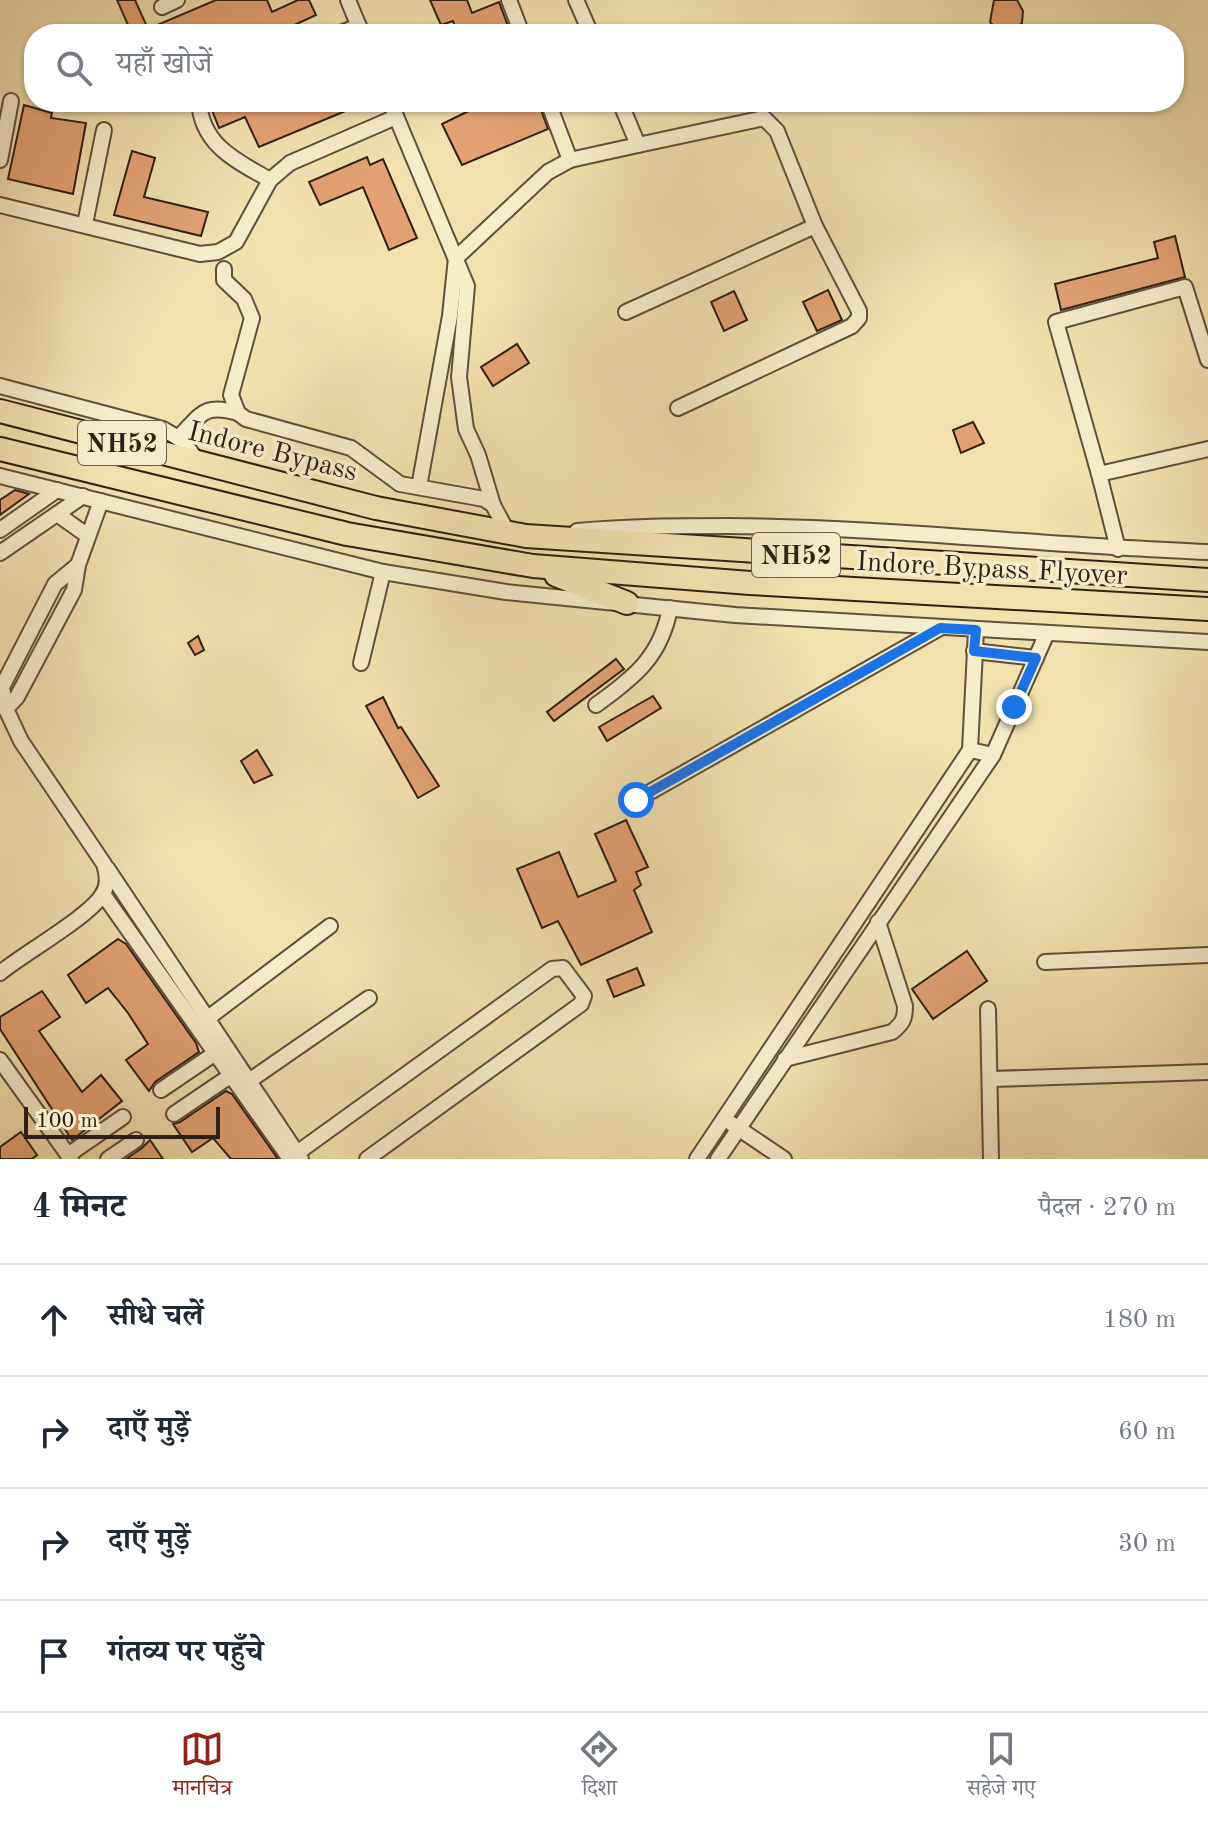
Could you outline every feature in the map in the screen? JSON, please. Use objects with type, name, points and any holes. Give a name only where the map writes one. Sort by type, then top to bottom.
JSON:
[{"type":"highway","name":"Indore Bypass","points":[[0,411],[376,508],[534,537]]},
{"type":"highway","name":"NH52","points":[[0,449],[410,547],[533,566]]},
{"type":"highway","name":"Indore Bypass Flyover","points":[[534,537],[1208,580]]},
{"type":"highway","name":"Indore Bypass Flyover","points":[[533,566],[680,579],[1208,609]]},
{"type":"highway","points":[[533,566],[627,603]]},
{"type":"street","points":[[162,7],[177,0]]},
{"type":"street","points":[[348,0],[358,24]]},
{"type":"street","points":[[509,0],[518,24]]},
{"type":"street","points":[[576,0],[587,24]]},
{"type":"street","points":[[0,160],[11,101]]},
{"type":"street","points":[[202,112],[210,134],[224,153],[270,180]]},
{"type":"street","points":[[394,112],[467,286],[459,377],[466,429],[478,455],[493,505],[508,533]]},
{"type":"street","points":[[552,112],[570,160]]},
{"type":"street","points":[[624,112],[638,145]]},
{"type":"street","points":[[0,205],[200,254],[218,252],[236,242],[270,180],[290,163],[396,117]]},
{"type":"street","points":[[419,487],[450,316],[456,258],[548,172],[570,160],[764,118],[777,131],[815,226],[859,311],[856,322],[678,408]]},
{"type":"street","points":[[85,224],[104,130]]},
{"type":"street","points":[[626,312],[815,226]]},
{"type":"street","points":[[224,269],[224,280],[244,299],[252,318],[231,395],[242,416]]},
{"type":"street","points":[[1118,549],[1056,322],[1185,287],[1208,360]]},
{"type":"street","points":[[0,386],[163,429],[178,438],[198,462]]},
{"type":"street","points":[[178,438],[209,408],[218,408],[351,448],[400,484],[470,495],[493,505]]},
{"type":"street","points":[[1099,474],[1208,449]]},
{"type":"street","points":[[0,476],[383,572],[506,592],[735,615],[1208,642]]},
{"type":"street","points":[[0,530],[57,490]]},
{"type":"street","points":[[0,553],[83,496]]},
{"type":"street","points":[[101,501],[78,565],[55,584],[2,687],[6,709],[21,741],[208,1018],[296,1157]]},
{"type":"street","points":[[57,514],[88,536]]},
{"type":"street","points":[[534,537],[612,527],[780,527],[1208,552]]},
{"type":"street","points":[[361,663],[383,572]]},
{"type":"street","points":[[596,705],[622,686],[659,646],[670,608]]},
{"type":"street","points":[[636,800],[940,628]]},
{"type":"street","points":[[686,1159],[701,1153],[725,1120],[970,750],[976,630]]},
{"type":"street","points":[[718,1159],[993,755],[1047,633]]},
{"type":"street","points":[[974,651],[1036,658]]},
{"type":"street","points":[[970,750],[993,755]]},
{"type":"street","points":[[0,973],[96,904],[103,894],[107,876],[104,864]]},
{"type":"street","points":[[103,894],[230,1076],[296,1157]]},
{"type":"street","points":[[785,1059],[892,1032],[902,1024],[905,1006],[878,922]]},
{"type":"street","points":[[208,1018],[330,926]]},
{"type":"street","points":[[1045,962],[1208,955]]},
{"type":"street","points":[[296,1157],[552,969],[563,968],[582,991],[584,999],[581,1004],[367,1159]]},
{"type":"street","points":[[249,1081],[369,998]]},
{"type":"street","points":[[988,1009],[991,1159]]},
{"type":"street","points":[[161,1090],[214,1054]]},
{"type":"street","points":[[0,1060],[70,1157],[123,1117]]},
{"type":"street","points":[[991,1079],[1208,1072]]},
{"type":"street","points":[[174,1114],[230,1076]]},
{"type":"street","points":[[725,1120],[784,1159]]},
{"type":"street","points":[[108,1159],[136,1140]]},
{"type":"building","points":[[117,0],[135,0],[146,24],[128,24]]},
{"type":"building","points":[[216,0],[267,0],[272,12],[298,0],[309,0],[316,15],[297,24],[160,24]]},
{"type":"building","points":[[430,0],[467,0],[472,13],[499,2],[507,24],[454,24],[453,21],[441,24]]},
{"type":"building","points":[[994,0],[1017,0],[1023,11],[1021,24],[990,22]]},
{"type":"building","points":[[24,105],[24,112],[48,112],[52,113],[51,118],[86,123],[73,194],[8,179]]},
{"type":"building","points":[[213,112],[343,112],[259,147],[245,117],[219,128]]},
{"type":"building","points":[[467,112],[542,112],[548,129],[462,165],[442,124]]},
{"type":"building","points":[[132,151],[155,158],[144,197],[208,212],[201,236],[114,215]]},
{"type":"building","points":[[367,157],[370,165],[383,159],[417,238],[389,250],[363,187],[320,205],[309,182]]},
{"type":"building","points":[[1175,236],[1185,277],[1061,310],[1055,284],[1158,258],[1154,242]]},
{"type":"building","points":[[828,290],[842,320],[817,331],[803,302]]},
{"type":"building","points":[[734,291],[747,320],[724,331],[711,302]]},
{"type":"building","points":[[517,344],[529,363],[493,386],[481,367]]},
{"type":"building","points":[[973,422],[984,443],[961,453],[953,430]]},
{"type":"building","points":[[15,490],[29,494],[0,515],[0,500]]},
{"type":"building","points":[[198,636],[204,650],[195,655],[188,643]]},
{"type":"building","points":[[616,659],[624,669],[554,721],[547,712]]},
{"type":"building","points":[[653,696],[661,708],[607,741],[599,727]]},
{"type":"building","points":[[383,697],[398,728],[401,727],[439,786],[418,798],[366,706]]},
{"type":"building","points":[[257,750],[272,775],[254,783],[241,761]]},
{"type":"building","points":[[626,820],[648,867],[636,872],[641,885],[634,890],[652,932],[581,965],[558,921],[542,928],[517,869],[559,852],[578,897],[616,881],[595,834]]},
{"type":"building","points":[[118,939],[126,944],[196,1043],[199,1052],[155,1082],[149,1091],[126,1060],[148,1044],[128,1013],[108,988],[86,1003],[68,975]]},
{"type":"building","points":[[967,951],[987,981],[933,1019],[912,989]]},
{"type":"building","points":[[637,968],[644,985],[614,997],[607,980]]},
{"type":"building","points":[[42,991],[60,1017],[39,1031],[82,1092],[101,1075],[122,1101],[72,1140],[0,1029],[0,1017]]},
{"type":"building","points":[[226,1091],[232,1094],[278,1159],[231,1159],[213,1138],[192,1152],[173,1124]]},
{"type":"building","points":[[21,1132],[37,1155],[32,1159],[0,1159],[0,1147]]},
{"type":"building","points":[[150,1140],[163,1159],[126,1159],[142,1148]]},
{"type":"route","points":[[636,800],[940,628],[976,630],[974,651],[1036,658],[1014,707]]}]
